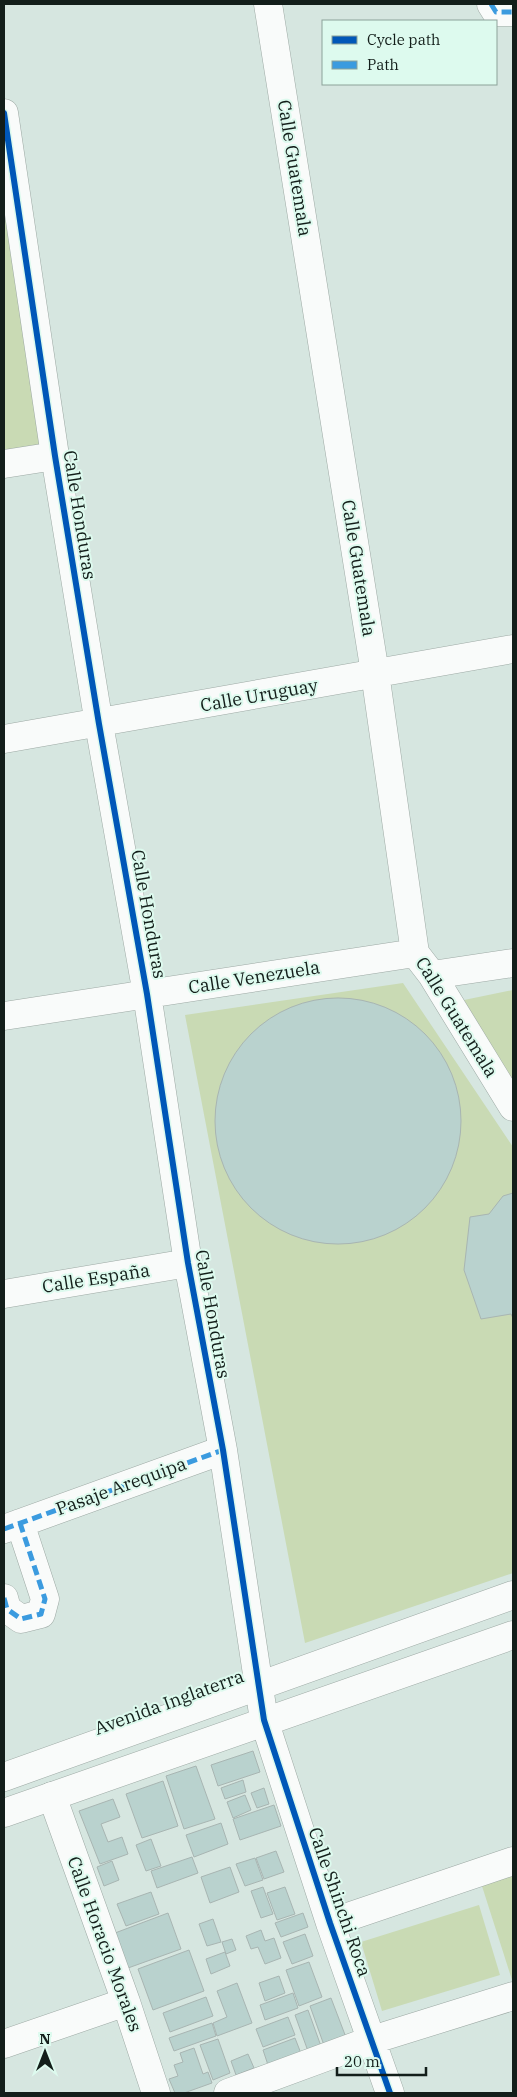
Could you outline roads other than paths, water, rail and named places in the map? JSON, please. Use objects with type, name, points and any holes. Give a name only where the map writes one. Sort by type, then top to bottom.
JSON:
[{"type":"street","name":"Calle Guatemala","points":[[268,4],[375,674],[415,953],[432,975],[513,1107]]},
{"type":"street","points":[[491,4],[496,12],[513,12]]},
{"type":"street","name":"Calle Honduras","points":[[4,113],[10,192],[99,724],[147,994],[188,1263],[223,1450],[264,1720]]},
{"type":"street","points":[[4,464],[55,456]]},
{"type":"street","name":"Calle Uruguay","points":[[4,739],[99,724],[513,649]]},
{"type":"street","name":"Calle Venezuela","points":[[4,1016],[415,953]]},
{"type":"street","points":[[432,975],[513,963]]},
{"type":"street","name":"Calle España","points":[[4,1294],[188,1263]]},
{"type":"street","name":"Pasaje Arequipa","points":[[4,1598],[7,1609],[21,1620],[41,1614],[45,1599],[12,1526],[223,1450]]},
{"type":"street","name":"Avenida Inglaterra","points":[[4,1777],[513,1595]]},
{"type":"street","points":[[4,1813],[264,1720],[513,1635]]},
{"type":"street","name":"Calle Shinchi Roca","points":[[264,1720],[330,1923],[390,2093]]},
{"type":"street","name":"Calle Horacio Morales","points":[[52,1796],[126,2002],[156,2093]]},
{"type":"street","points":[[330,1923],[513,1861]]},
{"type":"street","points":[[228,2093],[372,2040],[513,1996]]},
{"type":"street","points":[[4,2044],[126,2002]]}]
